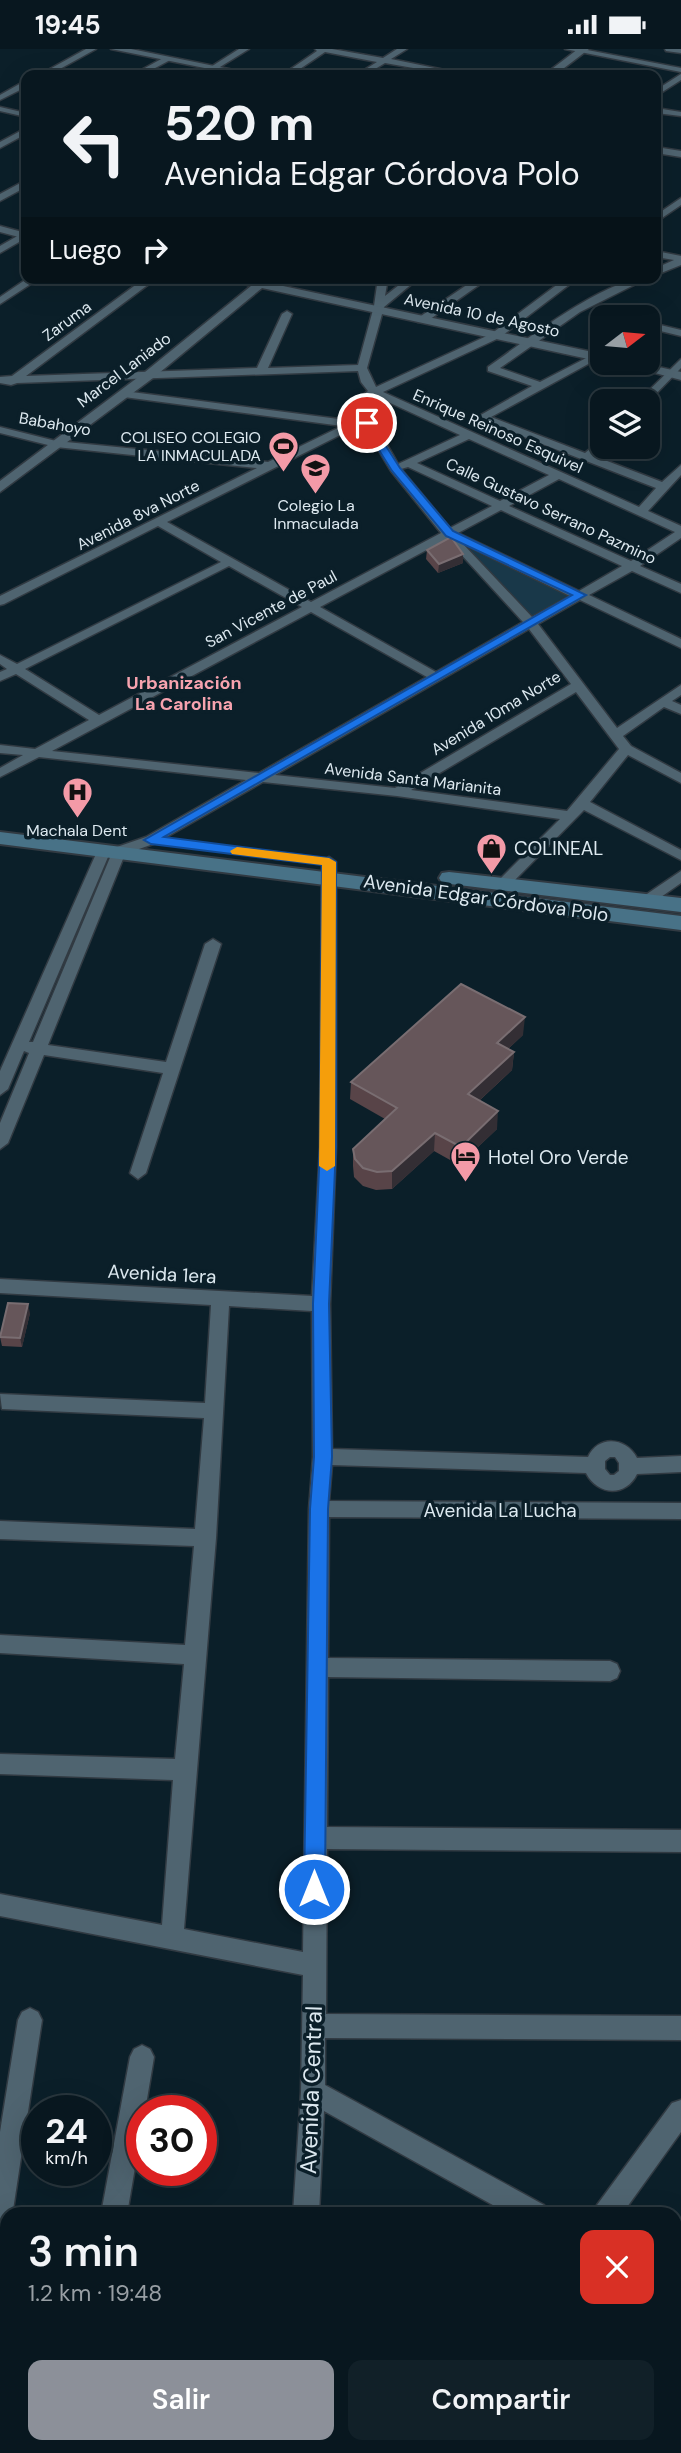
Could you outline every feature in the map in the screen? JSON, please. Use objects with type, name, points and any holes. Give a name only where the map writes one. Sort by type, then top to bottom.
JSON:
[{"type":"main road","name":"Avenida Edgar Córdova Polo","points":[[0,822],[151,840],[681,923]]},
{"type":"main road","name":"Avenida Edgar Córdova Polo","points":[[0,838],[111,851],[505,882],[681,905]]},
{"type":"street","points":[[52,70],[92,49]]},
{"type":"street","points":[[116,49],[226,70]]},
{"type":"street","points":[[211,70],[246,49]]},
{"type":"street","points":[[293,70],[321,49],[438,70]]},
{"type":"street","points":[[369,70],[403,49]]},
{"type":"street","points":[[569,49],[681,70]]},
{"type":"street","points":[[669,49],[681,51]]},
{"type":"street","points":[[556,70],[583,50]]},
{"type":"street","points":[[146,70],[168,59]]},
{"type":"street","points":[[661,90],[681,76]]},
{"type":"street","points":[[0,98],[21,87]]},
{"type":"street","points":[[0,109],[21,114]]},
{"type":"street","points":[[661,111],[681,114]]},
{"type":"street","points":[[0,145],[21,134]]},
{"type":"street","points":[[661,151],[681,154]]},
{"type":"street","points":[[0,185],[21,190]]},
{"type":"street","points":[[0,198],[21,190]]},
{"type":"street","points":[[661,215],[681,201]]},
{"type":"street","points":[[0,229],[21,234]]},
{"type":"street","points":[[0,250],[21,238]]},
{"type":"street","points":[[661,255],[681,260]]},
{"type":"street","points":[[661,270],[681,260]]},
{"type":"street","points":[[0,301],[26,284]]},
{"type":"street","name":"Zaruma","points":[[0,390],[144,284]]},
{"type":"street","name":"Marcel Laniado","points":[[0,488],[56,443],[149,376],[259,284]]},
{"type":"street","name":"Avenida 10 de Agosto","points":[[276,284],[422,320],[590,356]]},
{"type":"street","points":[[374,392],[366,382],[362,368],[382,284]]},
{"type":"street","points":[[378,308],[407,284]]},
{"type":"street","points":[[422,320],[475,284]]},
{"type":"street","points":[[565,284],[495,335],[374,392],[358,403],[361,423],[395,469],[449,533],[531,623],[626,749],[681,779]]},
{"type":"street","points":[[541,386],[492,369],[576,310],[630,284]]},
{"type":"street","points":[[261,372],[287,314]]},
{"type":"street","points":[[660,328],[681,333]]},
{"type":"street","points":[[395,469],[463,432],[481,417],[590,362]]},
{"type":"street","points":[[657,389],[675,375],[681,362]]},
{"type":"street","points":[[0,380],[362,368]]},
{"type":"street","name":"Enrique Reinoso Esquivel","points":[[374,392],[681,532]]},
{"type":"street","points":[[124,394],[361,423]]},
{"type":"street","points":[[481,417],[664,487]]},
{"type":"street","name":"Avenida 8va Norte","points":[[0,601],[361,423]]},
{"type":"street","name":"Babahoyo","points":[[0,430],[56,443],[271,466]]},
{"type":"street","points":[[586,458],[590,454]]},
{"type":"street","name":"Calle Gustavo Serrano Pazmino","points":[[408,463],[681,589]]},
{"type":"street","points":[[640,512],[681,468]]},
{"type":"street","name":"San Vicente de Paul","points":[[0,773],[558,475]]},
{"type":"street","points":[[159,522],[437,678]]},
{"type":"street","points":[[0,1089],[111,851],[151,840],[632,565],[681,532]]},
{"type":"street","points":[[449,533],[681,644]]},
{"type":"street","points":[[0,677],[229,562]]},
{"type":"street","points":[[0,659],[100,721]]},
{"type":"street","name":"Avenida 10ma Norte","points":[[397,792],[578,686]]},
{"type":"street","points":[[616,735],[681,689]]},
{"type":"street","points":[[664,702],[681,710]]},
{"type":"street","name":"Avenida Santa Marianita","points":[[0,749],[397,792],[571,816]]},
{"type":"street","points":[[505,882],[571,816],[626,749]]},
{"type":"street","points":[[582,803],[681,856]]},
{"type":"street","points":[[0,1143],[111,851]]},
{"type":"street","name":"Avenida Central","points":[[306,2207],[313,2092],[319,1509],[323,1457],[321,1304],[328,1147],[330,870]]},
{"type":"street","points":[[646,901],[681,876]]},
{"type":"street","points":[[138,1173],[213,944]]},
{"type":"street","points":[[18,1046],[173,1069]]},
{"type":"street","name":"Avenida 1era","points":[[0,1286],[321,1304]]},
{"type":"street","points":[[172,1938],[184,1770],[206,1538],[220,1298]]},
{"type":"street","points":[[2,1401],[215,1411]]},
{"type":"street","points":[[323,1457],[593,1465],[600,1477],[614,1482],[626,1477],[631,1466],[681,1464]]},
{"type":"street","name":"Avenida La Lucha","points":[[319,1509],[681,1511]]},
{"type":"street","points":[[0,1530],[206,1538]]},
{"type":"street","points":[[0,1644],[196,1655]]},
{"type":"street","points":[[317,1667],[610,1671]]},
{"type":"street","points":[[0,1764],[184,1770]]},
{"type":"street","points":[[315,1838],[681,1841]]},
{"type":"street","points":[[0,1905],[314,1966]]},
{"type":"street","points":[[0,2207],[30,2020]]},
{"type":"street","points":[[313,2026],[681,2028]]},
{"type":"street","points":[[115,2207],[142,2057]]},
{"type":"street","points":[[313,2092],[522,2207]]},
{"type":"street","points":[[611,2207],[681,2112]]},
{"type":"shaded area","points":[[450,536],[578,598],[528,627]]},
{"type":"building","points":[[451,537],[463,554],[439,564],[427,550]]},
{"type":"building","name":"Hotel Oro Verde","points":[[461,984],[525,1017],[497,1043],[514,1052],[468,1094],[498,1111],[461,1147],[435,1133],[392,1171],[377,1172],[363,1168],[355,1159],[353,1149],[397,1108],[351,1082]]},
{"type":"building","points":[[8,1303],[28,1304],[20,1338],[0,1337]]},
{"type":"slow traffic","points":[[237,851],[329,862],[331,878],[327,1166]]},
{"type":"place","name":"COLISEO COLEGIO LA INMACULADA","points":[[284,473]]},
{"type":"place","name":"Colegio La Inmaculada","points":[[316,495]]},
{"type":"place","name":"Machala Dent","points":[[77,820]]},
{"type":"place","name":"COLINEAL","points":[[491,875]]},
{"type":"place","name":"Hotel Oro Verde","points":[[465,1184]]},
{"type":"district","name":"Urbanización La Carolina","points":[[184,694]]},
{"type":"route","points":[[314,1889],[319,1509],[323,1457],[321,1304],[328,1147],[329,862],[151,840],[580,595],[449,533],[395,469],[367,423]]}]
